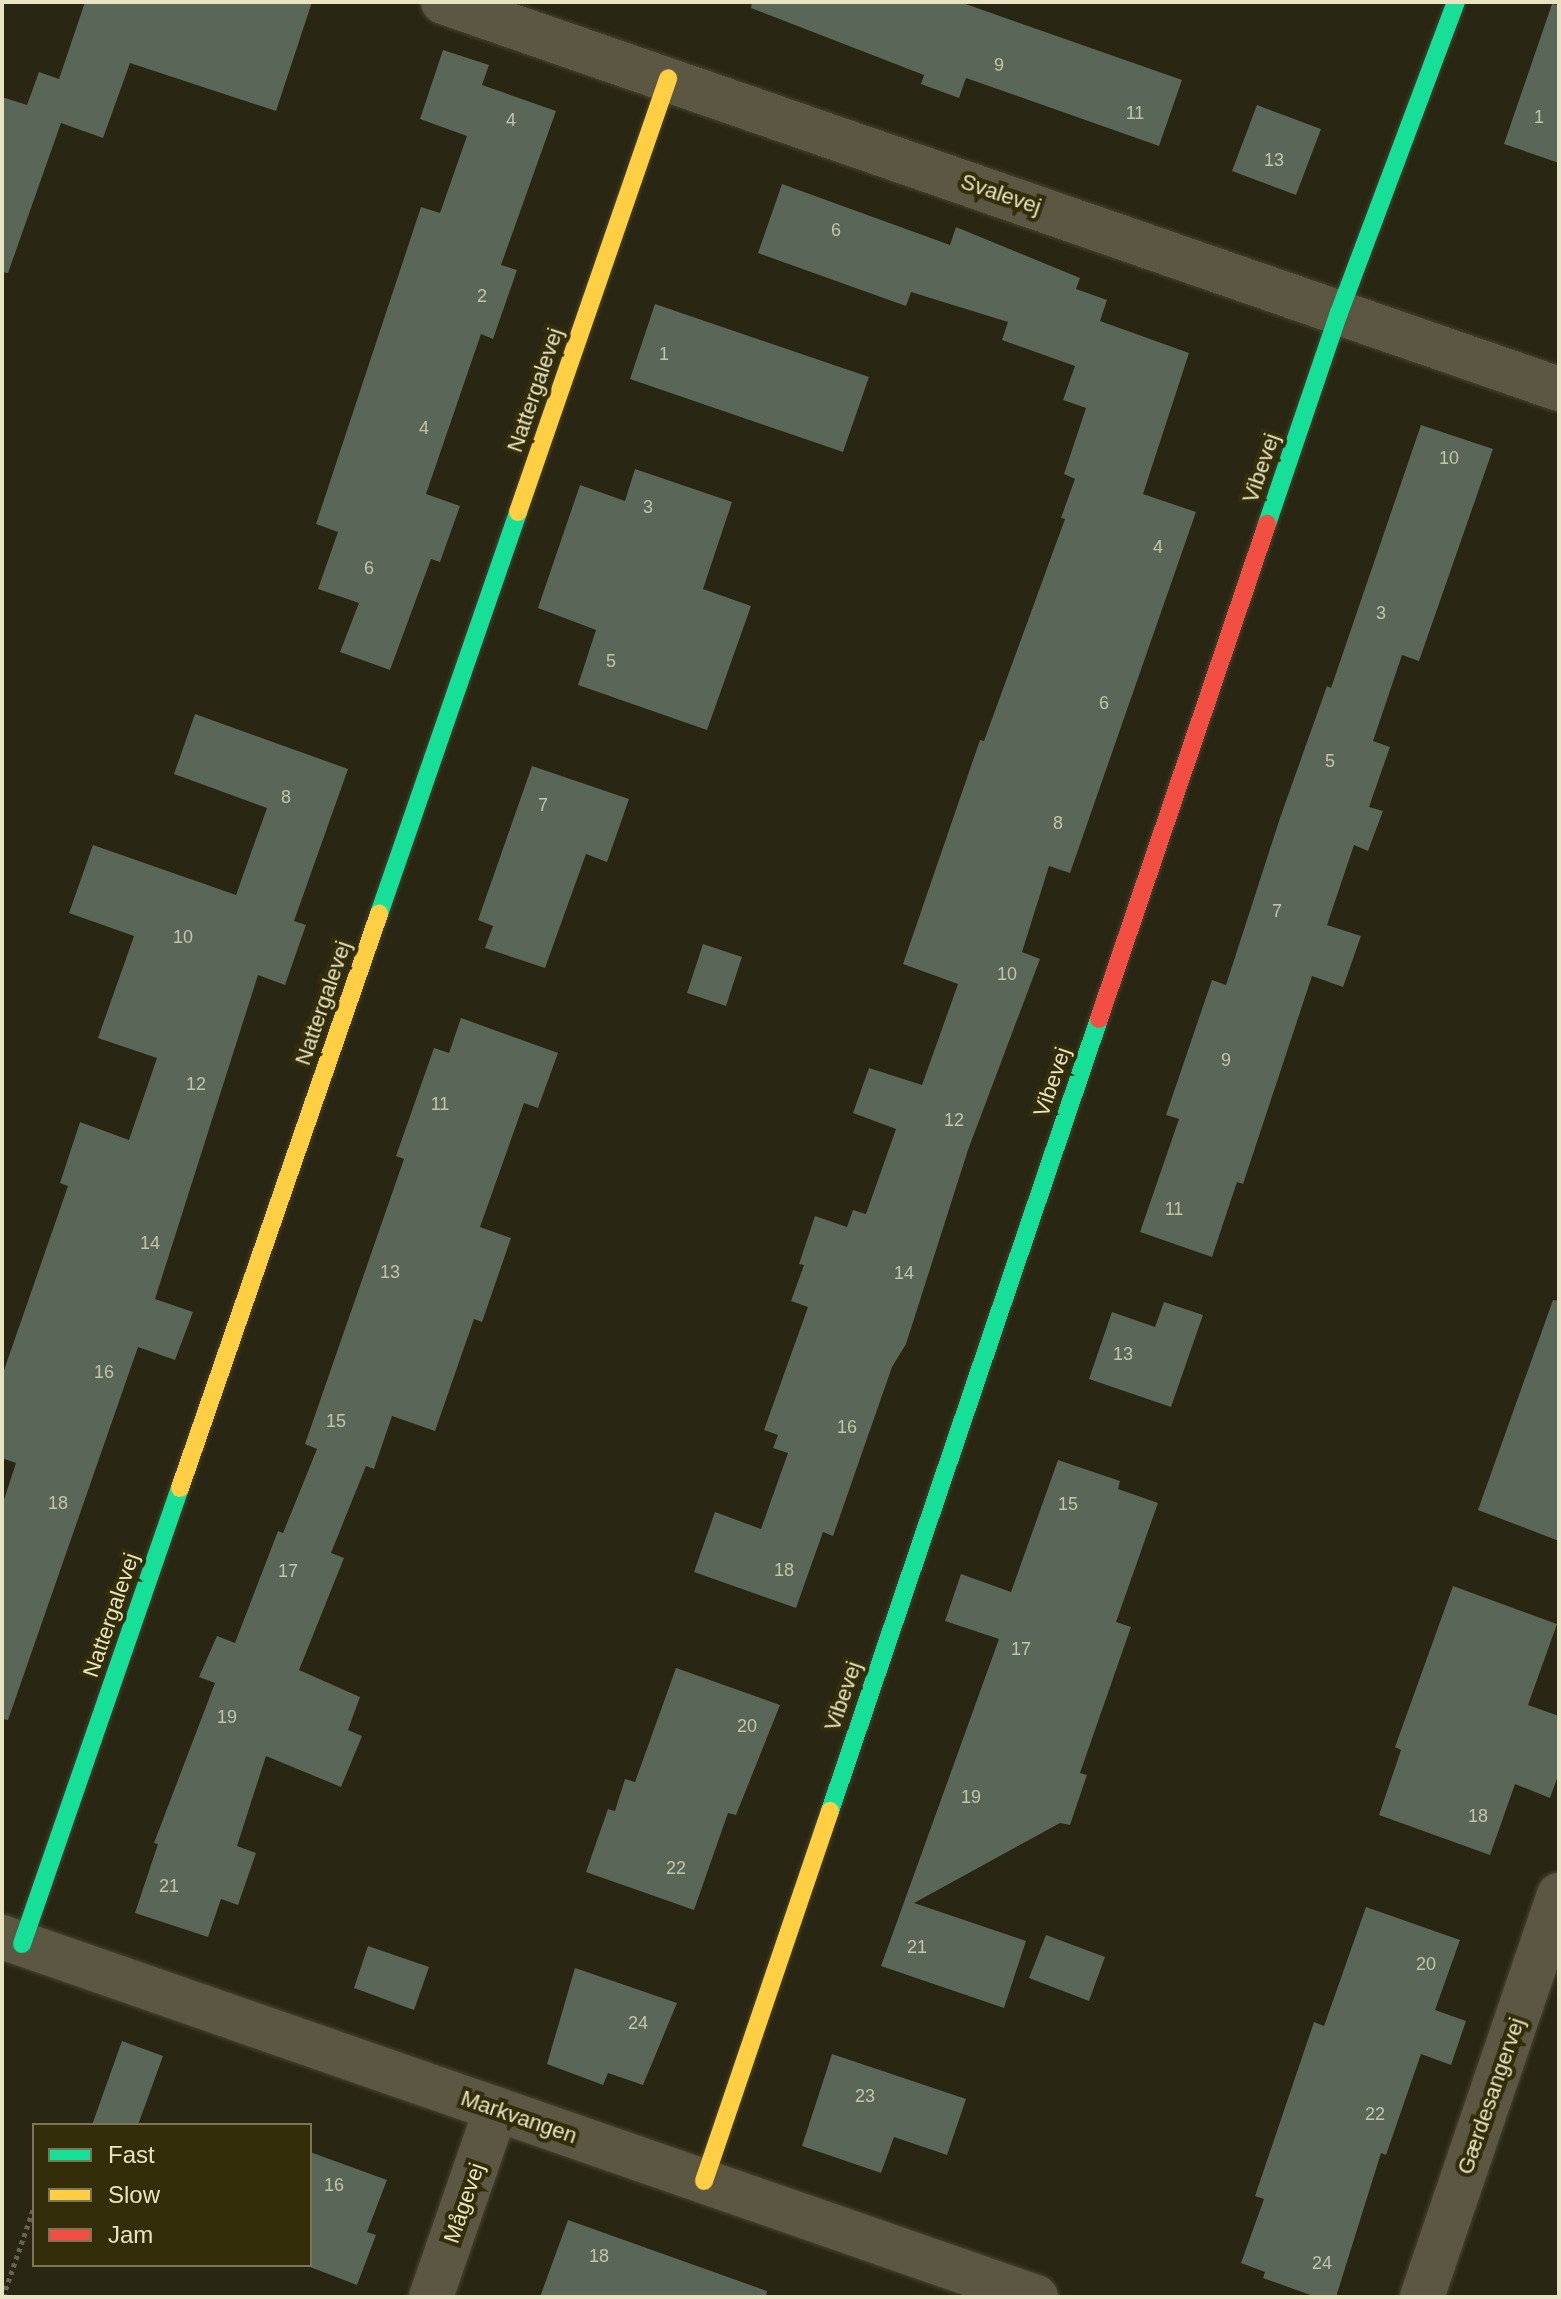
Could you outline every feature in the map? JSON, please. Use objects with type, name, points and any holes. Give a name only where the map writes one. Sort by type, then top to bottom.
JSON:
[{"type":"street","name":"Svalevej","points":[[443,2],[1559,389]]},
{"type":"street","name":"Vibevej","points":[[704,2181],[1339,313],[1456,2]]},
{"type":"street","name":"Nattergalevej","points":[[12,1940],[668,78]]},
{"type":"street","name":"Gærdesangervej","points":[[1422,2297],[1559,1895]]},
{"type":"street","name":"Markvangen","points":[[12,1940],[1036,2297]]},
{"type":"street","name":"Mågevej","points":[[431,2297],[496,2109]]},
{"type":"path","points":[[3,2297],[32,2213]]},
{"type":"building","points":[[85,2],[312,2],[276,111],[130,63],[103,138],[61,123],[8,273],[2,272],[2,97],[27,105],[39,72],[59,79]]},
{"type":"building","points":[[752,2],[960,2],[1182,80],[1159,146],[966,78],[959,98],[921,84],[924,75],[751,8]]},
{"type":"building","points":[[1552,4],[1559,5],[1559,163],[1504,144]]},
{"type":"building","points":[[443,50],[489,65],[482,85],[556,111],[501,265],[517,270],[493,339],[481,334],[426,494],[460,506],[440,562],[431,559],[390,670],[340,652],[359,603],[318,589],[338,532],[316,524],[421,207],[440,213],[467,136],[420,119]]},
{"type":"building","points":[[1257,105],[1321,129],[1296,195],[1232,171]]},
{"type":"building","points":[[782,184],[950,245],[956,227],[1080,278],[1076,289],[1107,300],[1100,321],[1189,353],[1143,494],[1196,512],[1070,873],[1049,866],[1022,952],[1040,959],[968,1150],[906,1344],[892,1367],[833,1536],[823,1532],[796,1608],[694,1572],[715,1512],[761,1529],[788,1453],[773,1448],[778,1435],[764,1430],[808,1307],[791,1301],[804,1265],[799,1264],[815,1216],[847,1227],[853,1210],[866,1214],[896,1129],[853,1113],[869,1068],[922,1085],[958,984],[903,964],[980,740],[984,741],[1065,519],[1061,518],[1075,479],[1064,474],[1086,408],[1063,400],[1075,366],[1002,340],[1008,322],[911,292],[906,306],[758,253]]},
{"type":"building","points":[[655,304],[869,377],[843,452],[630,379]]},
{"type":"building","points":[[1421,425],[1493,449],[1419,661],[1402,655],[1373,741],[1390,747],[1369,807],[1383,811],[1368,851],[1354,845],[1327,925],[1361,936],[1343,987],[1312,976],[1243,1184],[1237,1182],[1212,1257],[1140,1232],[1179,1119],[1166,1115],[1212,980],[1226,985],[1280,818],[1327,686],[1331,688]]},
{"type":"building","points":[[635,469],[732,502],[703,589],[751,606],[707,730],[578,685],[596,630],[538,608],[580,485],[625,501]]},
{"type":"building","points":[[195,714],[348,769],[294,921],[306,925],[285,985],[258,975],[155,1299],[193,1312],[175,1360],[138,1347],[8,1720],[2,1719],[2,1506],[16,1463],[2,1458],[2,1376],[68,1186],[60,1183],[80,1122],[129,1140],[157,1058],[98,1038],[134,936],[69,913],[93,845],[236,895],[267,808],[174,774]]},
{"type":"building","points":[[532,766],[629,799],[607,862],[586,854],[545,968],[485,948],[493,926],[478,920]]},
{"type":"building","points":[[703,944],[742,957],[726,1006],[687,993]]},
{"type":"building","points":[[461,1018],[558,1053],[538,1108],[524,1103],[480,1227],[511,1238],[482,1322],[474,1319],[435,1431],[392,1416],[374,1469],[366,1466],[331,1553],[344,1558],[299,1670],[360,1697],[348,1730],[362,1736],[341,1787],[266,1756],[237,1846],[256,1853],[238,1905],[221,1899],[208,1937],[135,1913],[158,1844],[154,1843],[215,1683],[199,1677],[217,1636],[235,1643],[278,1531],[283,1533],[317,1449],[305,1444],[404,1159],[396,1156],[434,1048],[449,1053]]},
{"type":"building","points":[[1553,1300],[1559,1301],[1559,1541],[1478,1510]]},
{"type":"building","points":[[1164,1302],[1203,1315],[1171,1407],[1089,1379],[1112,1312],[1155,1327]]},
{"type":"building","points":[[1058,1460],[1120,1481],[1118,1489],[1158,1503],[1116,1622],[1131,1627],[1080,1773],[1087,1775],[1070,1825],[1060,1823],[914,1903],[1026,1941],[1004,2008],[881,1966],[999,1639],[945,1621],[961,1574],[1011,1592]]},
{"type":"building","points":[[1453,1586],[1557,1624],[1528,1705],[1559,1716],[1559,1773],[1550,1798],[1515,1784],[1490,1855],[1379,1815],[1401,1750],[1395,1747]]},
{"type":"building","points":[[676,1668],[780,1705],[736,1815],[728,1813],[694,1910],[586,1872],[608,1809],[615,1811],[625,1779],[635,1782]]},
{"type":"building","points":[[1366,1907],[1460,1940],[1435,2010],[1466,2021],[1451,2065],[1421,2054],[1386,2155],[1381,2153],[1336,2297],[1316,2297],[1263,2278],[1265,2272],[1241,2263],[1264,2199],[1255,2196],[1314,2022],[1324,2026]]},
{"type":"building","points":[[1046,1935],[1105,1957],[1089,2001],[1029,1978]]},
{"type":"building","points":[[368,1946],[429,1967],[414,2010],[354,1988]]},
{"type":"building","points":[[575,1968],[677,2003],[643,2085],[608,2073],[603,2085],[547,2064]]},
{"type":"building","points":[[122,2041],[163,2056],[139,2123],[93,2123]]},
{"type":"building","points":[[832,2054],[966,2099],[947,2155],[894,2137],[881,2173],[802,2146]]},
{"type":"building","points":[[312,2153],[387,2180],[367,2232],[376,2235],[357,2285],[310,2267]]},
{"type":"building","points":[[568,2220],[767,2291],[766,2297],[540,2297]]},
{"type":"traffic: fast","points":[[1267,524],[1339,313],[1456,2]]},
{"type":"traffic: fast","points":[[379,914],[518,512]]},
{"type":"traffic: fast","points":[[830,1811],[1099,1019]]},
{"type":"traffic: fast","points":[[22,1944],[180,1488]]},
{"type":"traffic: slow","points":[[518,512],[668,78]]},
{"type":"traffic: slow","points":[[180,1488],[379,914]]},
{"type":"traffic: slow","points":[[704,2181],[830,1811]]},
{"type":"traffic: jam","points":[[1099,1019],[1267,524]]}]
